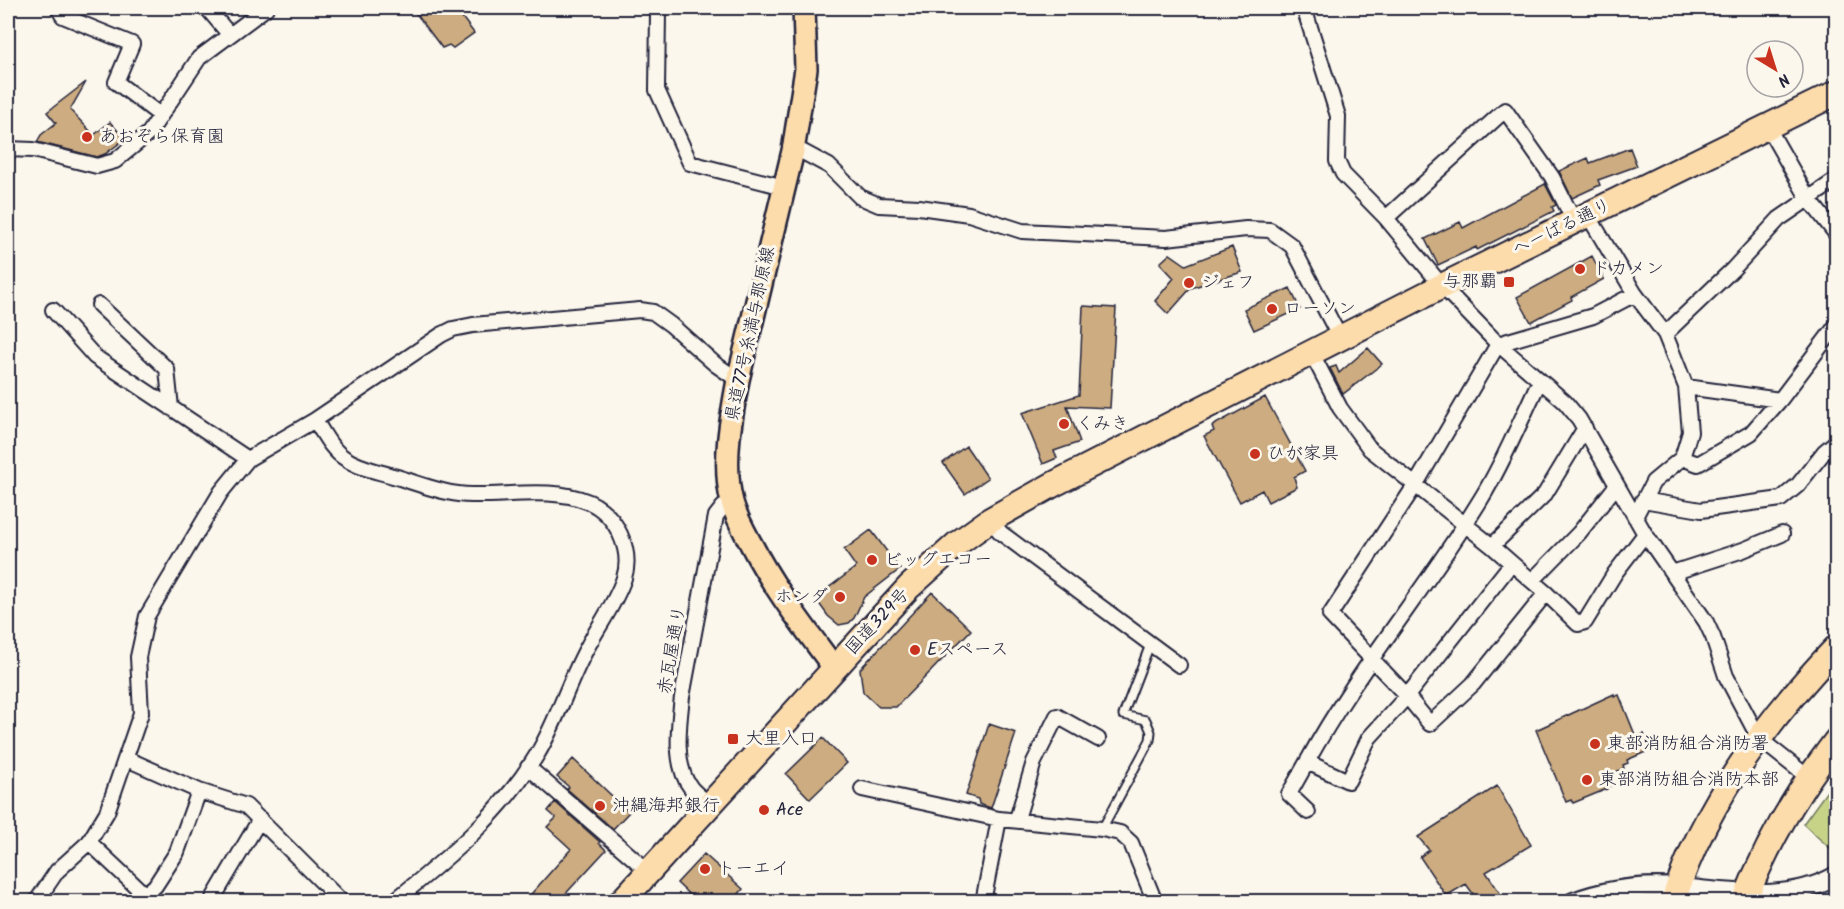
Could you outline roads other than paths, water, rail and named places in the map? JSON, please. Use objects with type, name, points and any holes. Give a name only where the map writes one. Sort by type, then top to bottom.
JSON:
[{"type":"highway","name":"へーばる通り","points":[[1288,364],[1836,93]]},
{"type":"highway","name":"国道329号","points":[[621,902],[909,587],[958,543],[990,520],[1054,484],[1288,364]]},
{"type":"highway","points":[[1675,895],[1710,816],[1728,785],[1790,699],[1836,648]]},
{"type":"highway","points":[[1746,898],[1775,832],[1809,778],[1836,741]]},
{"type":"main road","name":"県道77号糸満与那原線","points":[[804,8],[806,69],[793,151],[738,380],[731,418],[728,456],[732,501],[750,543],[783,600],[835,669]]},
{"type":"main road","points":[[1573,902],[1598,893],[1623,888],[1675,895],[1746,898],[1787,893],[1807,888],[1836,876]]},
{"type":"street","points":[[58,8],[63,16],[132,44],[117,82],[160,115]]},
{"type":"street","points":[[207,8],[229,34]]},
{"type":"street","points":[[8,148],[33,150],[97,166],[115,161],[149,133],[199,58],[266,8]]},
{"type":"street","points":[[1304,8],[1338,116],[1337,161],[1343,174],[1386,218],[1442,286],[1498,344],[1564,402],[1585,428],[1645,534],[1706,622],[1726,676],[1745,713],[1766,744],[1809,778]]},
{"type":"street","points":[[658,13],[657,90],[690,164],[784,188]]},
{"type":"street","points":[[1386,218],[1505,110],[1665,334],[1686,387],[1690,432],[1682,458],[1653,482],[1635,517]]},
{"type":"street","points":[[1767,126],[1808,198],[1836,234]]},
{"type":"street","points":[[793,151],[803,152],[829,166],[860,197],[879,205],[919,207],[969,214],[1022,231],[1167,238],[1246,229],[1270,230],[1292,246],[1340,338]]},
{"type":"street","points":[[1665,334],[1733,269],[1779,219],[1836,180]]},
{"type":"street","points":[[1546,593],[1473,684],[1430,724],[1407,696],[1330,615],[1416,484],[1498,344],[1593,316],[1635,294]]},
{"type":"street","points":[[99,305],[167,369],[171,408]]},
{"type":"street","points":[[53,310],[95,357],[248,459]]},
{"type":"street","points":[[36,902],[57,871],[88,842],[107,812],[141,714],[138,657],[147,616],[221,492],[248,459],[315,420],[453,329],[640,310],[653,312],[715,364],[738,380]]},
{"type":"street","points":[[1682,458],[1698,464],[1751,433],[1780,400],[1836,326]]},
{"type":"street","points":[[1311,352],[1340,408],[1370,449],[1492,546],[1578,624],[1585,622],[1615,573],[1645,534]]},
{"type":"street","points":[[1308,812],[1288,794],[1332,717],[1482,496],[1540,380]]},
{"type":"street","points":[[1686,387],[1780,400]]},
{"type":"street","points":[[315,420],[333,448],[345,459],[361,466],[445,491],[469,495],[556,494],[590,502],[602,511],[616,527],[626,546],[627,563],[624,577],[579,663],[546,738],[528,767],[469,840],[393,902]]},
{"type":"street","points":[[1492,546],[1545,494],[1585,428]]},
{"type":"street","points":[[1643,500],[1701,510],[1781,499],[1798,485],[1824,452],[1836,442]]},
{"type":"street","points":[[1532,581],[1579,533],[1616,486]]},
{"type":"street","name":"赤瓦屋通り","points":[[709,804],[691,788],[685,777],[679,748],[678,727],[716,516],[732,501]]},
{"type":"street","points":[[990,520],[1000,533],[1151,642],[1179,665]]},
{"type":"street","points":[[1672,573],[1743,550],[1782,534]]},
{"type":"street","points":[[1307,762],[1348,781],[1369,738],[1407,696],[1511,564]]},
{"type":"street","points":[[1017,819],[1034,762],[1058,716],[1098,739]]},
{"type":"street","points":[[127,759],[200,790],[246,806],[342,902]]},
{"type":"street","points":[[528,767],[648,871]]},
{"type":"street","points":[[862,789],[999,819],[1017,819],[1120,833],[1131,843],[1155,902]]},
{"type":"street","points":[[88,842],[140,898],[155,886],[177,852],[200,790]]},
{"type":"street","points":[[212,902],[260,819]]},
{"type":"street","points":[[983,902],[999,819]]},
{"type":"lane","points":[[1102,829],[1150,740],[1151,732],[1146,720],[1123,715],[1151,642]]},
{"type":"place","name":"あおぞら保育園","points":[[87,137]]},
{"type":"place","name":"ドカメン","points":[[1580,269]]},
{"type":"place","name":"与那覇","points":[[1509,282]]},
{"type":"place","name":"ジェフ","points":[[1189,283]]},
{"type":"place","name":"ローソン","points":[[1272,309]]},
{"type":"place","name":"くみき","points":[[1064,424]]},
{"type":"place","name":"ひが家具","points":[[1255,454]]},
{"type":"place","name":"ビッグエコー","points":[[872,560]]},
{"type":"place","name":"ホンダ","points":[[840,597]]},
{"type":"place","name":"Eスペース","points":[[915,650]]},
{"type":"place","name":"大里入口","points":[[733,739]]},
{"type":"place","name":"東部消防組合消防署","points":[[1595,744]]},
{"type":"place","name":"東部消防組合消防本部","points":[[1587,780]]},
{"type":"place","name":"沖縄海邦銀行","points":[[600,806]]},
{"type":"place","name":"Ace","points":[[764,810]]},
{"type":"place","name":"トーエイ","points":[[705,869]]}]
